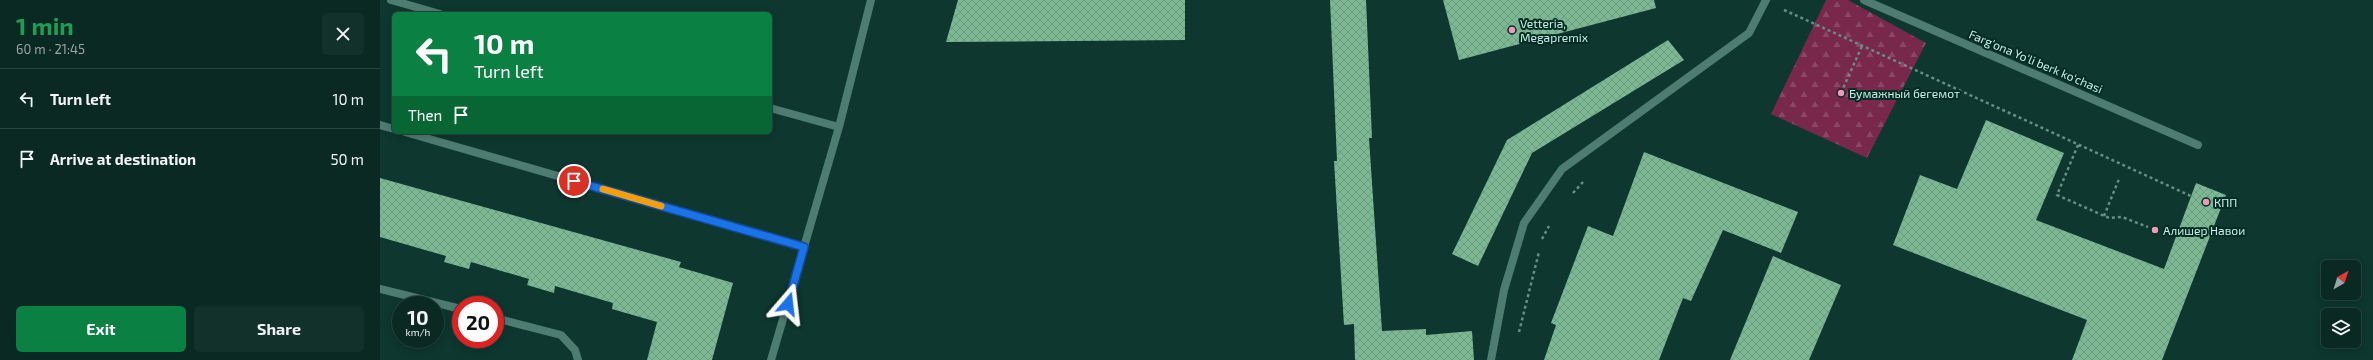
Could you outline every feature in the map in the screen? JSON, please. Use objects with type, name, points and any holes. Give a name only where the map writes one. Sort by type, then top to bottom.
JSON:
[{"type":"street","points":[[391,0],[433,12]]},
{"type":"street","points":[[771,360],[839,127],[872,0]]},
{"type":"street","name":"Farg'ona Yo'li berk ko'chasi","points":[[1864,0],[2198,145]]},
{"type":"street","points":[[1491,360],[1504,290],[1524,223],[1562,169],[1749,33],[1766,1]]},
{"type":"street","points":[[772,109],[839,127]]},
{"type":"street","points":[[380,125],[392,128]]},
{"type":"street","points":[[412,134],[804,247]]},
{"type":"street","points":[[380,289],[452,307]]},
{"type":"street","points":[[504,320],[561,335],[575,350],[578,360]]},
{"type":"path","points":[[1766,1],[2191,196]]},
{"type":"path","points":[[1841,93],[1862,46]]},
{"type":"path","points":[[2078,145],[2057,195],[2104,216],[2122,217],[2148,227]]},
{"type":"path","points":[[2104,216],[2119,179]]},
{"type":"path","points":[[1570,196],[1585,180]]},
{"type":"path","points":[[1518,337],[1542,240],[1552,220]]},
{"type":"green space","points":[[1826,0],[1848,0],[1926,43],[1867,158],[1771,114]]},
{"type":"building","points":[[958,0],[1185,0],[1185,40],[946,42]]},
{"type":"building","points":[[1330,0],[1366,0],[1372,138],[1369,138],[1382,331],[1426,329],[1426,335],[1472,331],[1474,360],[1355,360],[1354,324],[1344,325],[1334,161],[1337,161]]},
{"type":"building","name":"Vetteria, Megapremix","points":[[1443,0],[1654,0],[1656,8],[1459,60]]},
{"type":"building","points":[[1668,40],[1684,60],[1532,153],[1478,266],[1452,254],[1507,140]]},
{"type":"building","points":[[1986,120],[2064,153],[2036,220],[2164,269],[2196,183],[2226,195],[2162,360],[2072,360],[2087,320],[1893,245],[1920,175],[1957,189]]},
{"type":"building","points":[[1644,152],[1798,212],[1781,253],[1723,230],[1691,301],[1683,298],[1659,360],[1544,360],[1556,325],[1551,323],[1588,226],[1613,236]]},
{"type":"building","points":[[380,178],[681,262],[679,267],[733,283],[712,360],[647,360],[657,322],[612,309],[613,303],[555,286],[554,293],[527,285],[529,279],[471,262],[469,269],[444,262],[446,256],[380,237]]},
{"type":"building","points":[[1773,256],[1841,285],[1809,360],[1730,360]]},
{"type":"slow traffic","points":[[603,189],[661,206]]},
{"type":"place","name":"Vetteria, Megapremix","points":[[1512,30]]},
{"type":"place","name":"Бумажный бегемот","points":[[1841,93]]},
{"type":"place","name":"КПП","points":[[2206,202]]},
{"type":"place","name":"Алишер Навои","points":[[2155,230]]},
{"type":"route","points":[[574,181],[804,247],[788,304]]}]
